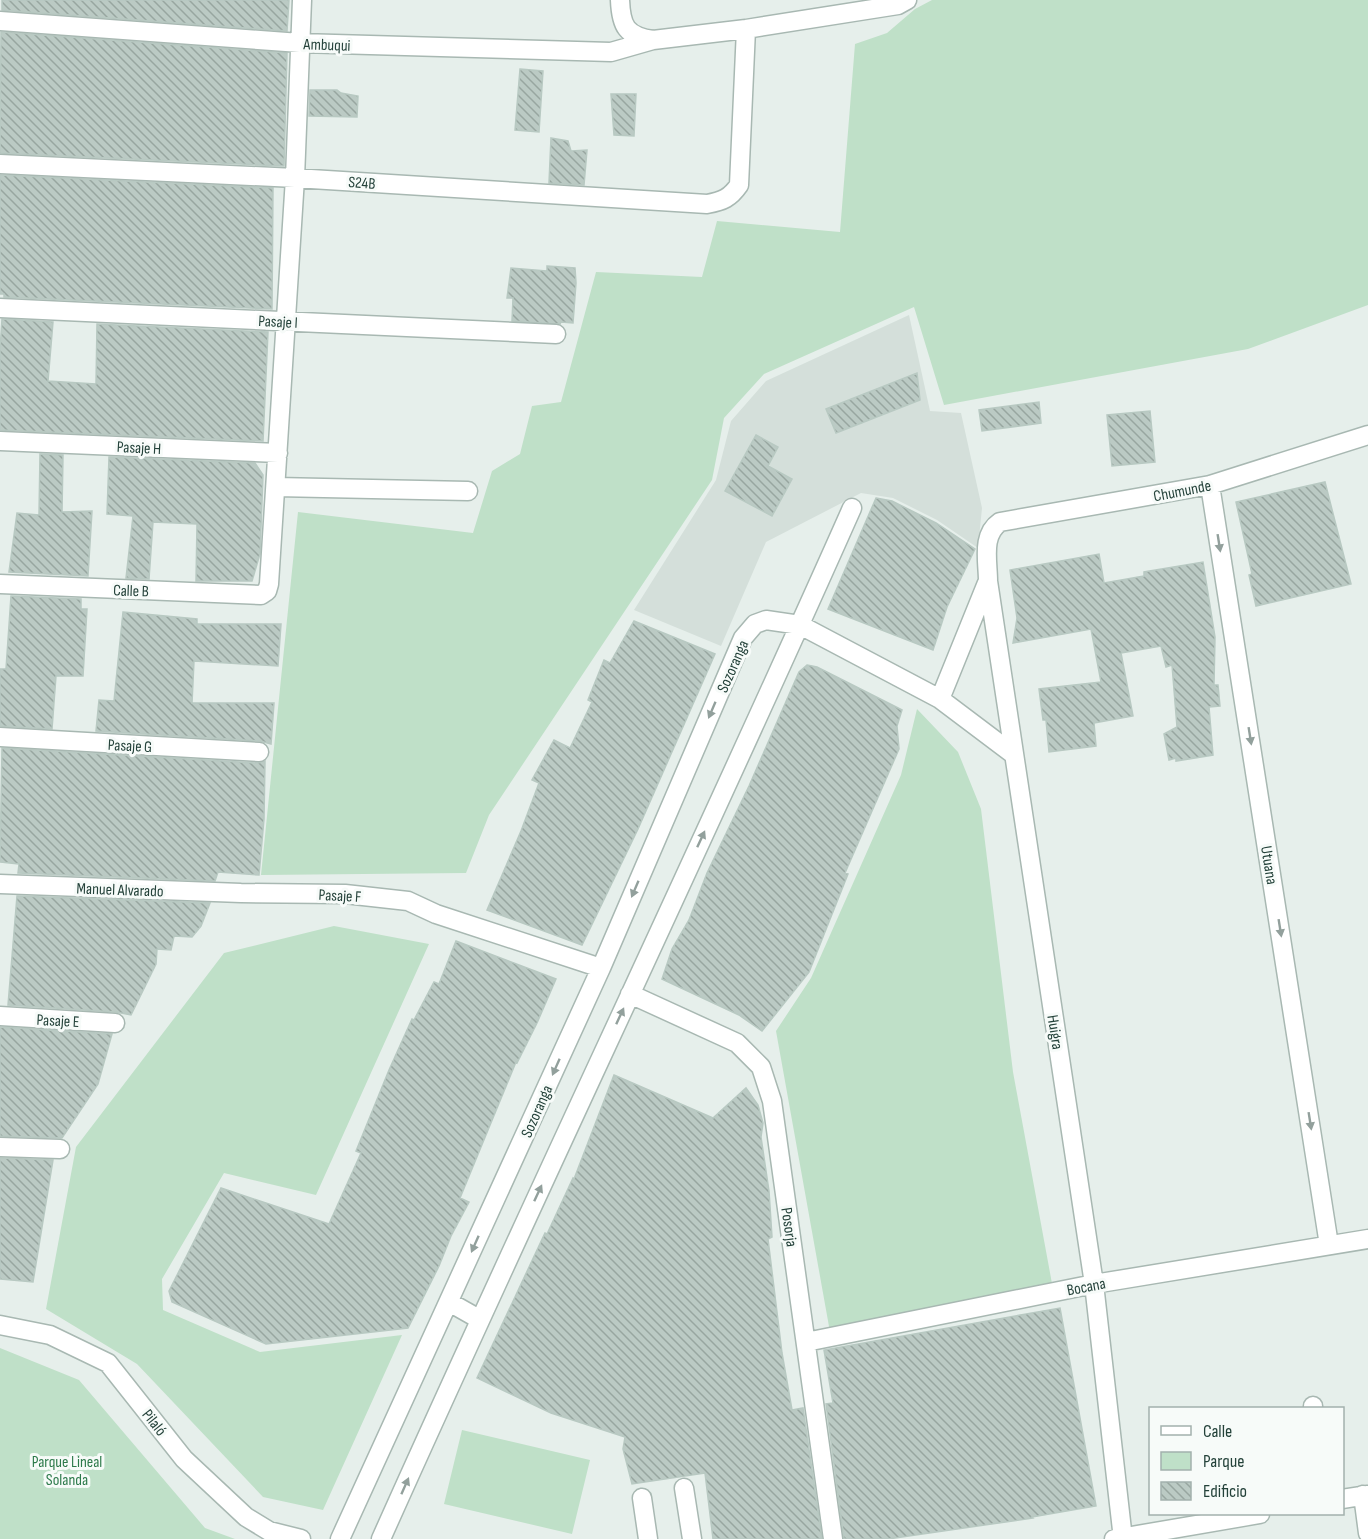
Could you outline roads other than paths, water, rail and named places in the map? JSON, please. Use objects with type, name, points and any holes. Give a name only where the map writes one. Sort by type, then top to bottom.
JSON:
[{"type":"street","points":[[302,0],[295,178],[276,488],[468,491]]},
{"type":"street","name":"Ambuqui","points":[[620,0],[622,23],[630,33],[641,39],[653,40]]},
{"type":"street","name":"Ambuqui","points":[[0,21],[300,43],[611,52],[653,40],[746,29],[902,2]]},
{"type":"street","name":"S24B","points":[[0,164],[295,178],[707,204],[723,201],[740,185],[746,29]]},
{"type":"street","name":"Pasaje I","points":[[0,308],[556,334]]},
{"type":"street","name":"Chumunde","points":[[992,528],[1000,522],[1210,485],[1368,435]]},
{"type":"street","name":"Pasaje H","points":[[0,441],[278,453]]},
{"type":"street","name":"Utuana","points":[[1210,485],[1329,1245]]},
{"type":"street","name":"Calle B","points":[[0,584],[261,595],[267,591],[269,584],[276,488]]},
{"type":"street","points":[[381,1539],[479,1318],[852,508]]},
{"type":"street","name":"Huigra","points":[[992,528],[988,535],[988,581],[1094,1284],[1120,1539]]},
{"type":"street","points":[[940,699],[988,581]]},
{"type":"street","name":"Sozoranga","points":[[340,1539],[601,968],[743,638],[755,624],[766,620],[800,625],[940,699],[1013,754]]},
{"type":"street","name":"Pasaje G","points":[[0,737],[259,752]]},
{"type":"street","name":"Manuel Alvarado","points":[[0,884],[241,893]]},
{"type":"street","name":"Pasaje F","points":[[241,893],[345,894],[408,901],[436,914],[601,968]]},
{"type":"street","name":"Posorja","points":[[630,994],[737,1043],[761,1067],[772,1101],[833,1539]]},
{"type":"street","name":"Pasaje E","points":[[0,1016],[116,1023]]},
{"type":"street","points":[[0,1147],[60,1149]]},
{"type":"street","name":"Bocana","points":[[806,1342],[1094,1284],[1368,1239]]},
{"type":"street","points":[[449,1302],[479,1318]]},
{"type":"street","name":"Pilaló","points":[[0,1325],[50,1335],[108,1363],[184,1459],[246,1518],[269,1531],[301,1539]]},
{"type":"street","points":[[684,1488],[692,1539]]},
{"type":"street","points":[[1344,1499],[1365,1495],[1368,1533]]},
{"type":"street","points":[[642,1498],[648,1539]]},
{"type":"street","points":[[1120,1539],[1254,1515]]},
{"type":"park label","name":"Parque Lineal Solanda","points":[[67,1470]]}]
